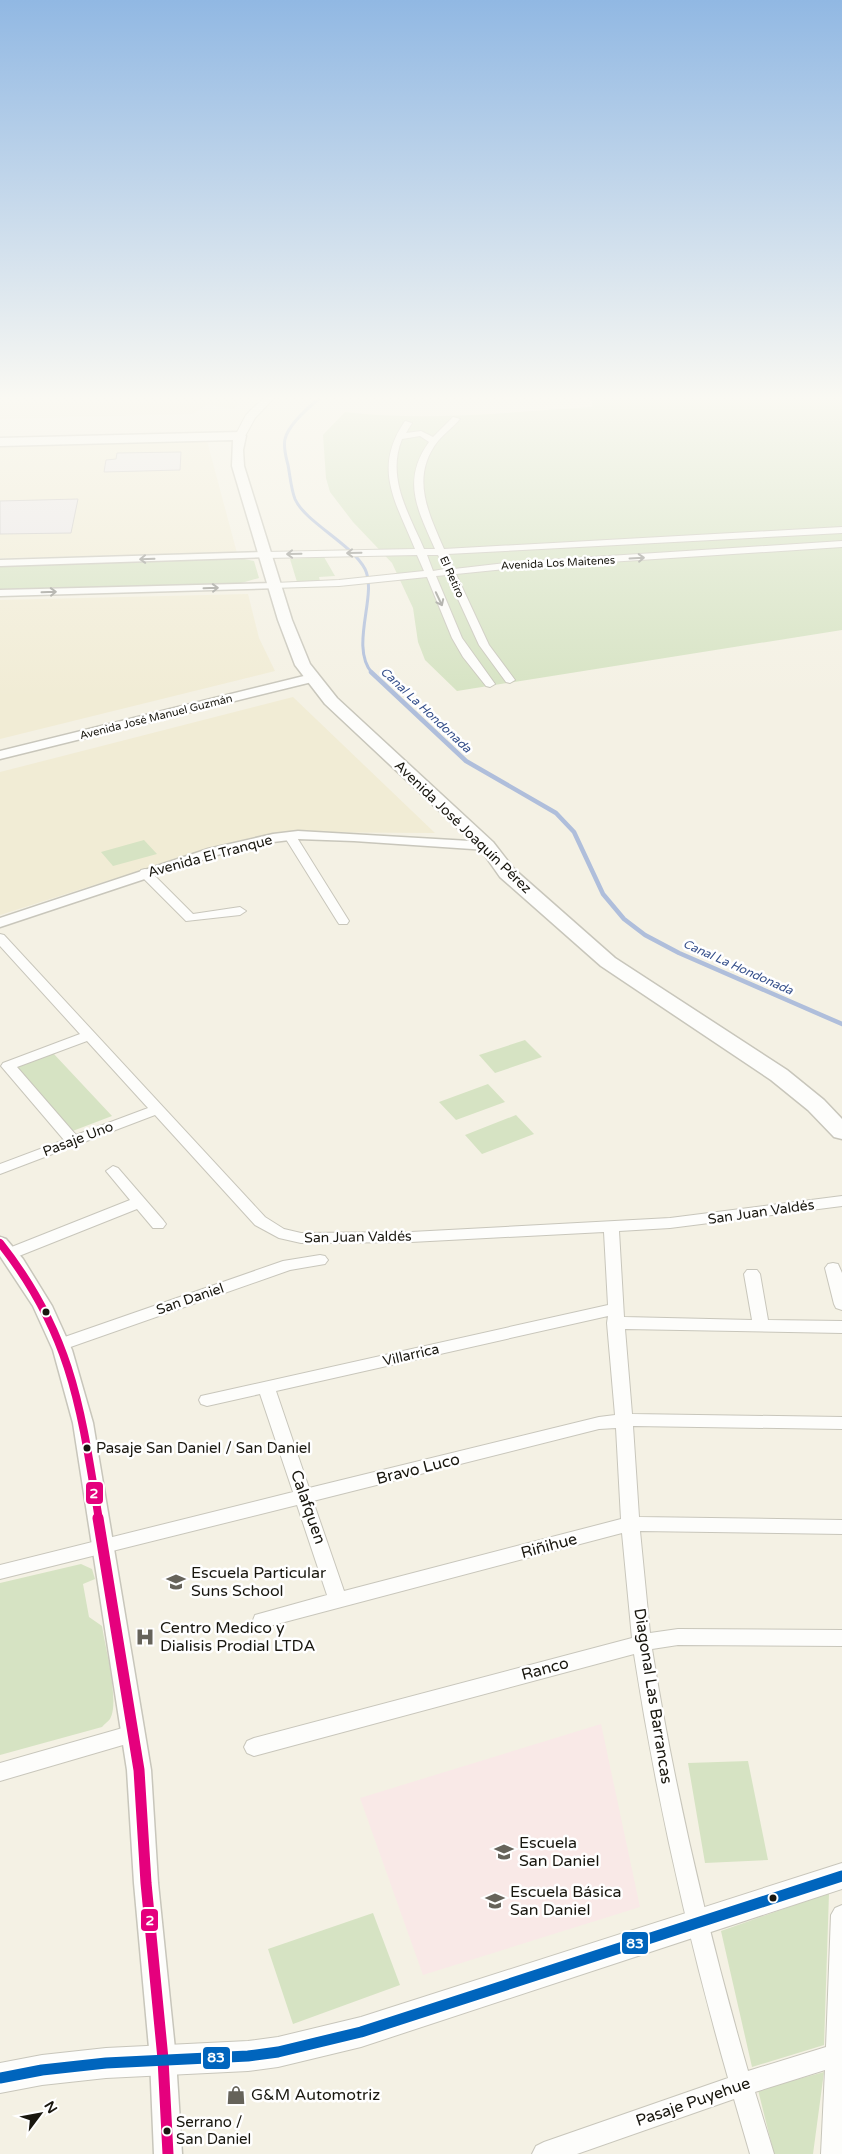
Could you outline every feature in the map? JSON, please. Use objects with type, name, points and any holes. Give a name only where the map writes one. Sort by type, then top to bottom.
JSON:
[{"type":"main road","name":"Avenida José Joaquín Pérez","points":[[248,497],[294,648],[312,678],[331,701],[486,846],[507,873],[608,962],[786,1080],[816,1105],[842,1132]]},
{"type":"main road","points":[[0,2078],[70,2067],[163,2059],[248,2056],[319,2044],[842,1876]]},
{"type":"street","name":"El Retiro","points":[[397,497],[429,574],[462,647],[490,684]]},
{"type":"street","name":"El Retiro","points":[[418,497],[449,571],[484,645],[510,680]]},
{"type":"street","name":"Avenida Los Maitenes","points":[[266,555],[386,552],[441,553],[842,530]]},
{"type":"street","points":[[735,537],[728,540],[725,545],[741,552]]},
{"type":"street","name":"Avenida Los Maitenes","points":[[275,586],[339,583],[449,571],[842,544]]},
{"type":"street","points":[[0,563],[266,555]]},
{"type":"street","points":[[0,593],[275,586]]},
{"type":"street","points":[[479,671],[489,672],[500,669]]},
{"type":"street","name":"Avenida José Manuel Guzmán","points":[[0,756],[312,678]]},
{"type":"street","points":[[290,836],[343,921]]},
{"type":"street","name":"Avenida El Tranque","points":[[0,923],[145,873],[233,846],[290,836],[362,837],[486,846]]},
{"type":"street","points":[[145,873],[190,918],[240,911]]},
{"type":"street","name":"San Juan Valdés","points":[[0,938],[260,1221],[271,1230],[289,1237],[312,1239],[402,1237],[611,1227],[670,1223],[842,1201]]},
{"type":"street","points":[[72,1140],[8,1066],[89,1035]]},
{"type":"street","name":"Pasaje Uno","points":[[0,1170],[72,1140],[156,1110]]},
{"type":"street","points":[[113,1171],[158,1224]]},
{"type":"street","points":[[140,1202],[4,1248],[40,1299],[62,1344],[83,1423],[139,1770],[146,1883],[163,2059],[168,2154]]},
{"type":"street","name":"Diagonal Las Barrancas","points":[[611,1227],[629,1524],[642,1643],[674,1824],[697,1922],[741,2085],[762,2154]]},
{"type":"street","name":"San Daniel","points":[[62,1344],[288,1265],[320,1260]]},
{"type":"street","points":[[833,1268],[842,1304]]},
{"type":"street","points":[[752,1274],[761,1326]]},
{"type":"street","name":"Villarrica","points":[[207,1400],[615,1316],[761,1326],[842,1327]]},
{"type":"street","name":"Calafquen","points":[[266,1387],[338,1600]]},
{"type":"street","name":"Bravo Luco","points":[[0,1572],[591,1425],[624,1421],[842,1423]]},
{"type":"street","name":"Riñihue","points":[[262,1620],[629,1524],[842,1527]]},
{"type":"street","name":"Ranco","points":[[254,1747],[642,1643],[678,1637],[842,1638]]},
{"type":"street","points":[[0,1772],[133,1734]]},
{"type":"street","points":[[833,2154],[839,2053],[842,1915]]},
{"type":"street","name":"Pasaje Puyehue","points":[[544,2154],[839,2053]]},
{"type":"shaded area","points":[[0,497],[222,497],[237,553],[0,558]]},
{"type":"shaded area","points":[[248,594],[259,638],[275,671],[0,739],[0,600]]},
{"type":"shaded area","points":[[293,697],[435,833],[278,832],[220,845],[0,915],[0,772]]},
{"type":"shaded area","name":"Escuela San Daniel","points":[[601,1724],[640,1907],[423,1975],[360,1798]]},
{"type":"green space","points":[[333,497],[842,497],[842,630],[457,691],[425,660],[418,642],[413,608],[392,563],[353,522]]},
{"type":"green space","points":[[324,557],[335,576],[319,577],[320,581],[297,582],[290,559]]},
{"type":"green space","points":[[244,559],[254,561],[259,578],[238,584],[0,591],[0,565]]},
{"type":"green space","points":[[144,840],[157,854],[113,866],[101,852]]},
{"type":"green space","points":[[525,1040],[542,1057],[495,1073],[479,1055]]},
{"type":"green space","points":[[53,1053],[112,1116],[70,1132],[14,1067]]},
{"type":"green space","points":[[488,1084],[505,1102],[456,1120],[439,1102]]},
{"type":"green space","points":[[516,1115],[534,1134],[482,1154],[465,1135]]},
{"type":"green space","points":[[81,1564],[92,1569],[95,1579],[83,1584],[89,1617],[102,1626],[113,1688],[113,1711],[110,1719],[102,1727],[0,1755],[0,1583]]},
{"type":"green space","points":[[748,1761],[768,1860],[705,1863],[688,1763]]},
{"type":"green space","points":[[829,1893],[824,2045],[752,2067],[721,1931]]},
{"type":"green space","points":[[373,1913],[400,1985],[293,2024],[268,1949]]},
{"type":"green space","points":[[824,2072],[813,2154],[774,2154],[758,2090]]},
{"type":"building","points":[[78,499],[71,533],[0,534],[0,501]]},
{"type":"waterway","name":"Canal La Hondonada","points":[[294,497],[300,508],[350,551],[365,569],[368,580],[368,592],[363,649],[366,662],[372,673]]},
{"type":"waterway","name":"Canal La Hondonada","points":[[372,673],[466,761],[556,813],[574,832],[603,894],[624,919],[645,935],[679,953],[842,1024]]},
{"type":"transit line","name":"2","points":[[0,1243],[30,1284],[54,1327],[71,1373],[83,1423],[139,1770],[146,1883],[163,2059],[168,2154]]},
{"type":"transit line","name":"83","points":[[0,2078],[42,2070],[106,2063],[248,2056],[278,2052],[361,2032],[842,1876]]},
{"type":"place","name":"Pasaje San Daniel / San Daniel","points":[[87,1448]]},
{"type":"place","name":"Escuela Particular Suns School","points":[[176,1582]]},
{"type":"place","name":"Centro Medico y Dialisis Prodial LTDA","points":[[145,1637]]},
{"type":"place","name":"Escuela San Daniel","points":[[504,1852]]},
{"type":"place","name":"Escuela Básica San Daniel","points":[[495,1901]]},
{"type":"place","name":"G&M Automotriz","points":[[236,2095]]},
{"type":"place","name":"Serrano / San Daniel","points":[[167,2131]]}]
